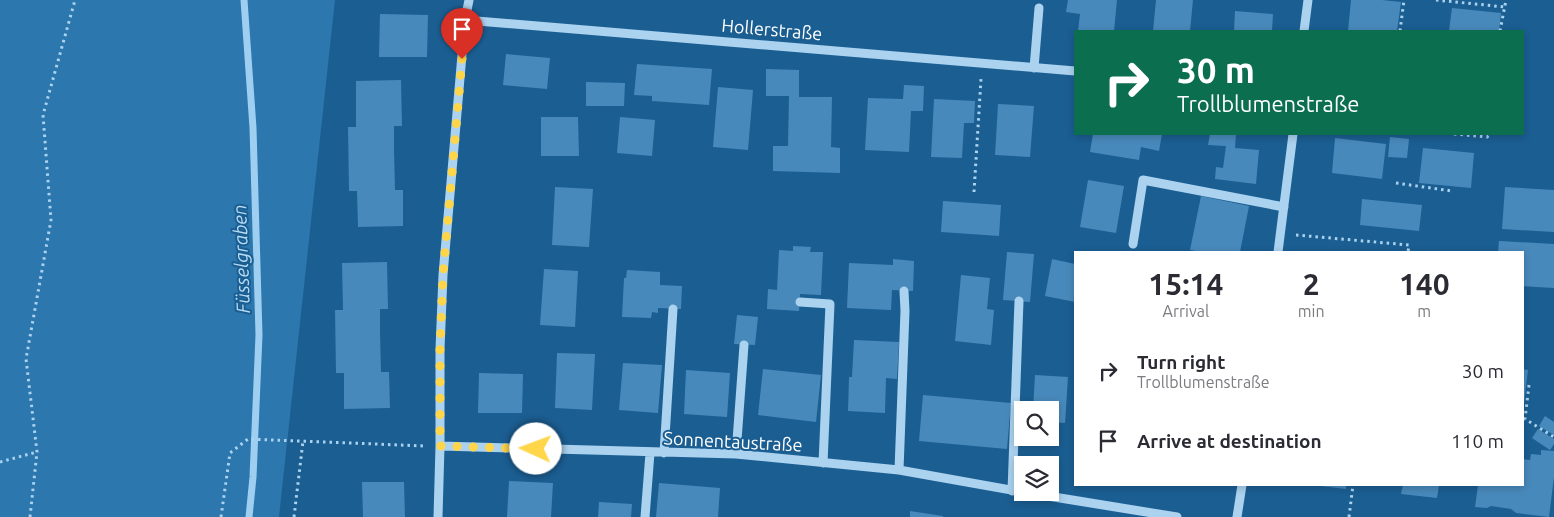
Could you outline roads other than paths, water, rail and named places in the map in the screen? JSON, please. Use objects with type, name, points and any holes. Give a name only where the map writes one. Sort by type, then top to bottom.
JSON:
[{"type":"street","points":[[438,517],[443,275],[465,20],[469,0]]},
{"type":"street","points":[[1304,30],[1308,0]]},
{"type":"street","points":[[1034,68],[1039,8]]},
{"type":"street","name":"Hollerstraße","points":[[465,20],[1074,71]]},
{"type":"street","points":[[1278,251],[1293,135]]},
{"type":"street","points":[[1133,244],[1143,180],[1284,207]]},
{"type":"street","points":[[899,470],[905,311],[904,291]]},
{"type":"street","points":[[1012,491],[1019,301]]},
{"type":"street","points":[[800,302],[830,304],[823,463]]},
{"type":"street","points":[[664,453],[673,309]]},
{"type":"street","points":[[736,454],[744,345]]},
{"type":"street","name":"Sonnentaustraße","points":[[440,446],[736,454],[899,470],[1012,491]]},
{"type":"street","points":[[645,517],[650,452]]},
{"type":"street","points":[[1237,517],[1242,486]]},
{"type":"street","name":"Sonnentaustraße","points":[[1059,498],[1176,517]]},
{"type":"waterway","name":"Füsselgraben","points":[[244,0],[253,128],[259,335],[253,477],[249,517]]}]
